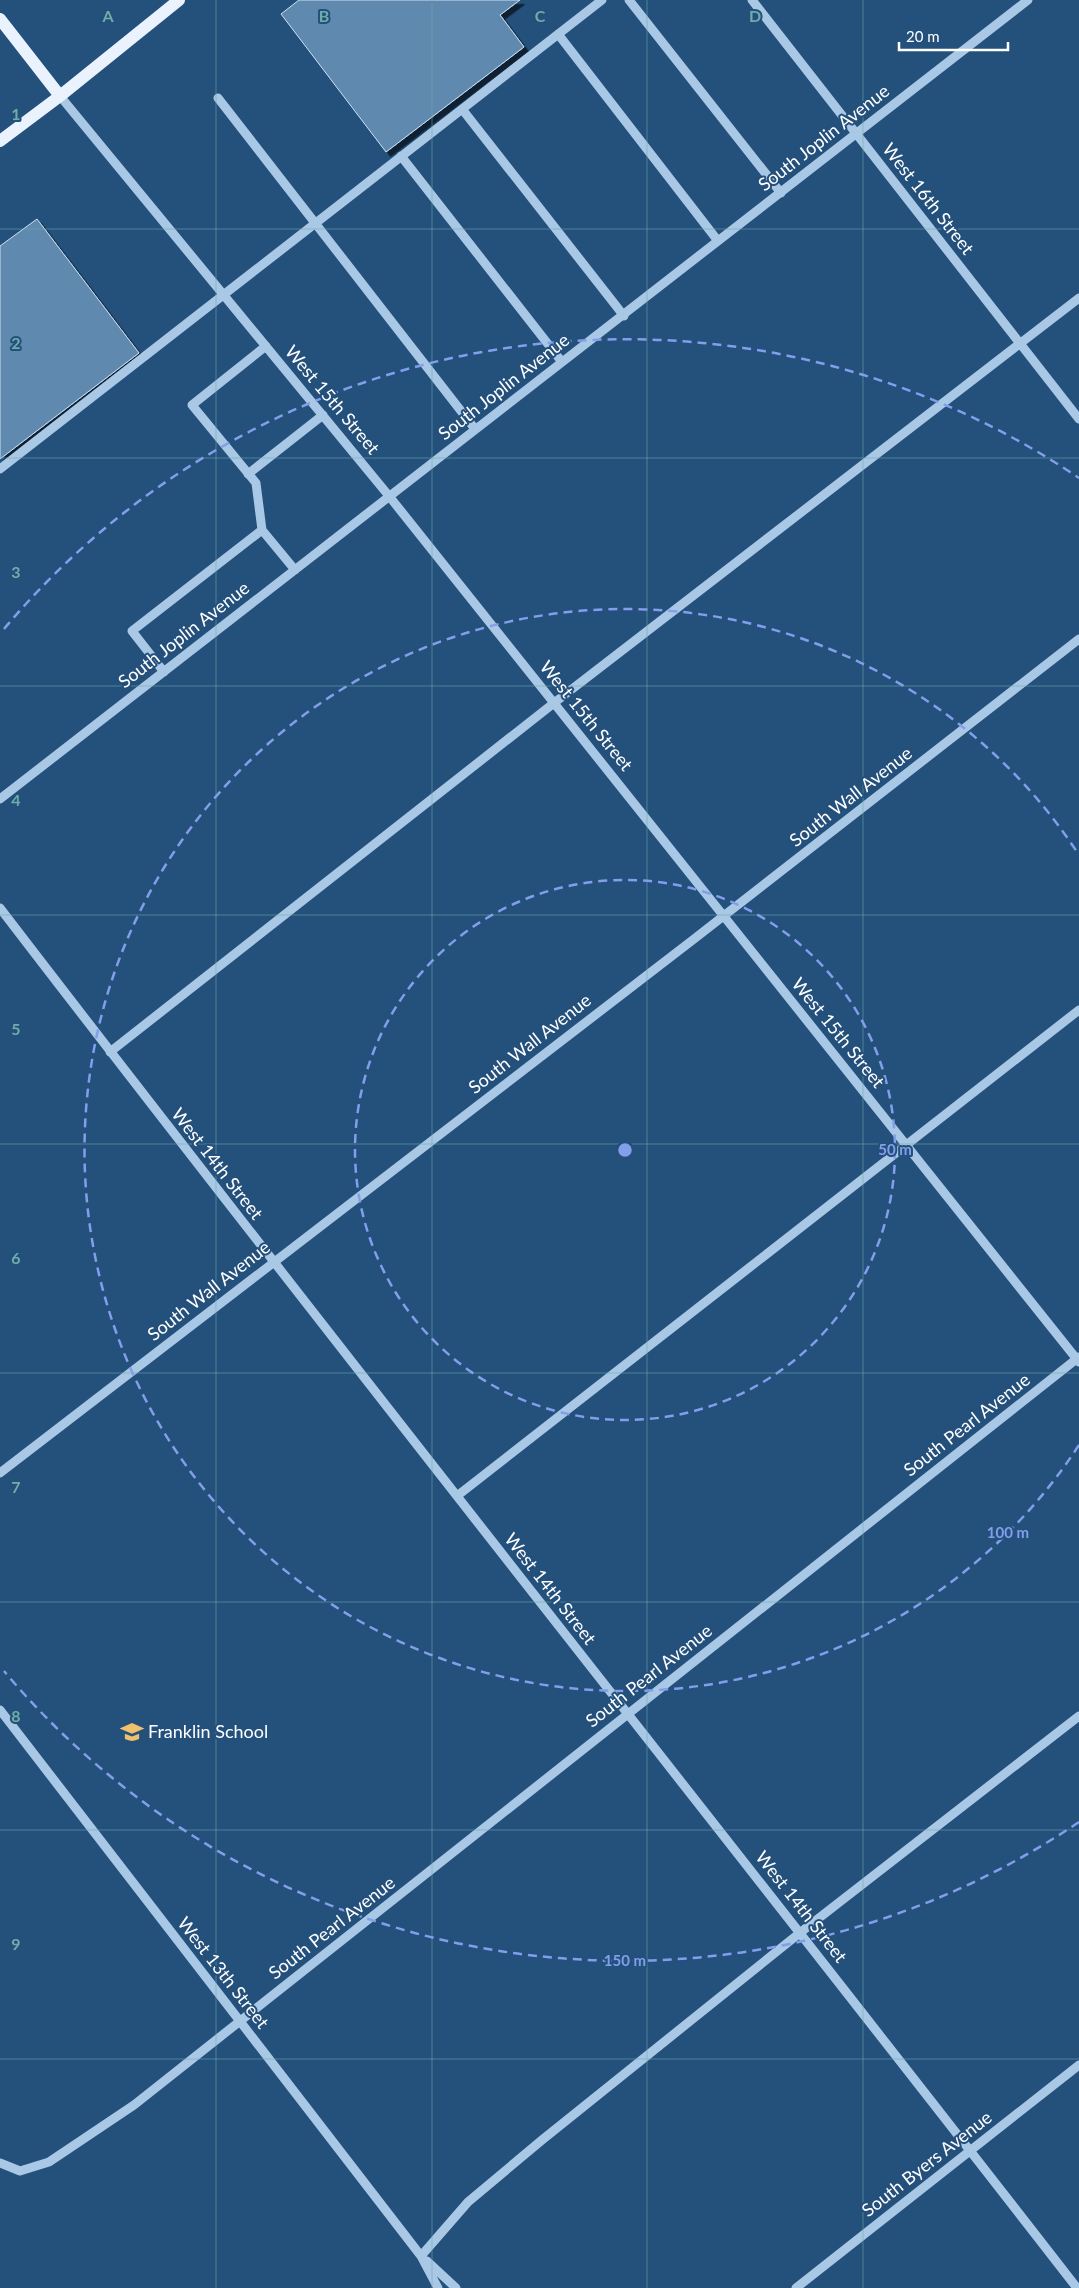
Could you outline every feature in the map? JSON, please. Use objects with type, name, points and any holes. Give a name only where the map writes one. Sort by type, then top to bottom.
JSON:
[{"type":"main road","points":[[0,141],[60,96],[179,0]]},
{"type":"main road","points":[[0,19],[60,96]]},
{"type":"street","points":[[0,469],[602,0]]},
{"type":"street","points":[[629,0],[781,193]]},
{"type":"street","name":"West 16th Street","points":[[752,0],[1079,419]]},
{"type":"street","name":"South Joplin Avenue","points":[[0,799],[562,362],[624,316],[1028,0]]},
{"type":"street","points":[[558,34],[718,242]]},
{"type":"street","name":"West 15th Street","points":[[60,96],[389,496],[1078,1360]]},
{"type":"street","points":[[218,98],[476,429]]},
{"type":"street","points":[[462,109],[624,316]]},
{"type":"street","points":[[401,156],[562,362]]},
{"type":"street","points":[[110,1052],[554,702],[1079,298]]},
{"type":"street","points":[[266,346],[192,405],[256,483],[262,530],[294,570]]},
{"type":"street","points":[[248,474],[323,415]]},
{"type":"street","points":[[164,672],[132,631],[262,530]]},
{"type":"street","name":"South Wall Avenue","points":[[0,1473],[724,916],[1079,639]]},
{"type":"street","name":"West 14th Street","points":[[0,908],[272,1263],[458,1496],[627,1715],[801,1932],[1077,2288]]},
{"type":"street","points":[[458,1496],[1079,1010]]},
{"type":"street","name":"South Pearl Avenue","points":[[0,2163],[20,2171],[48,2162],[134,2105],[1078,1360]]},
{"type":"street","name":"West 13th Street","points":[[0,1710],[421,2256],[438,2288]]},
{"type":"street","points":[[421,2256],[468,2202],[542,2140],[801,1932],[1079,1716]]},
{"type":"street","name":"South Byers Avenue","points":[[796,2288],[1079,2065]]},
{"type":"street","name":"West 13th Street","points":[[421,2256],[456,2288]]},
{"type":"building","points":[[299,0],[520,0],[500,15],[524,47],[386,152],[281,14]]},
{"type":"building","points":[[37,219],[139,353],[0,459],[0,246]]},
{"type":"place","name":"Franklin School","points":[[132,1732]]}]
